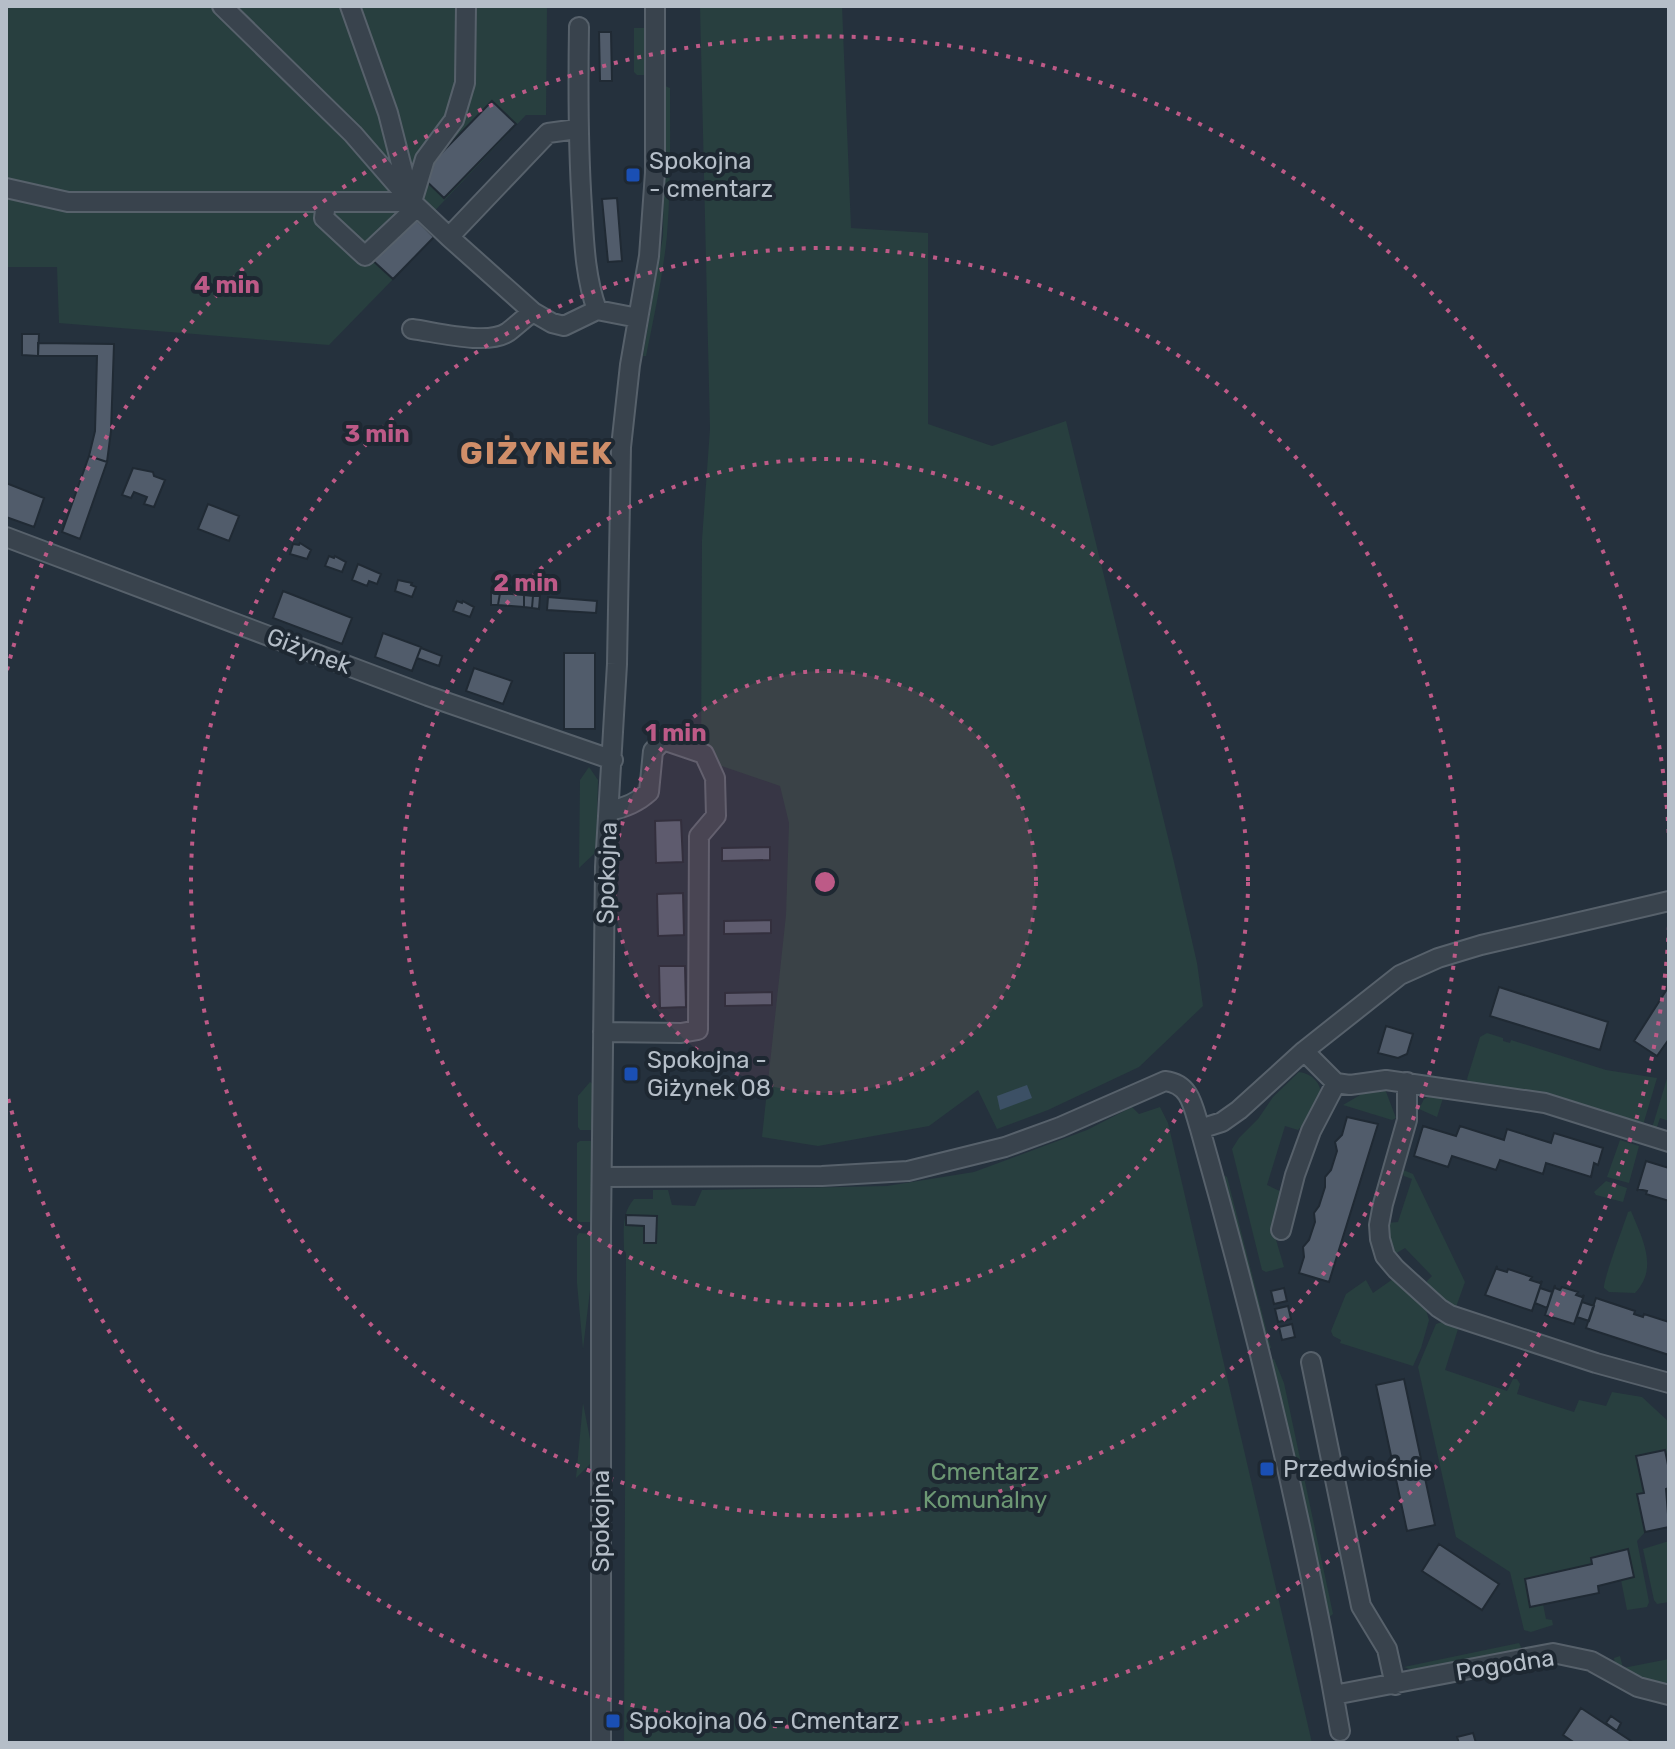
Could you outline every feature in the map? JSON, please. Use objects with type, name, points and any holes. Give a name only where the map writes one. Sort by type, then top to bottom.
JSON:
[{"type":"street","points":[[222,6],[353,134],[414,204],[533,312],[564,326],[597,310],[638,318]]},
{"type":"street","points":[[350,6],[388,113],[396,153],[414,204]]},
{"type":"street","points":[[326,202],[324,218],[365,256],[414,204],[425,159],[454,120],[465,83],[466,6]]},
{"type":"street","name":"Spokojna","points":[[601,1743],[605,867],[613,760],[621,447],[630,365],[649,256],[655,173],[655,6]]},
{"type":"street","points":[[579,27],[577,129],[584,242],[590,292],[597,310]]},
{"type":"street","points":[[449,237],[548,133],[577,129]]},
{"type":"street","points":[[6,188],[68,202],[414,204]]},
{"type":"street","points":[[412,329],[475,338],[498,336],[533,312]]},
{"type":"street","name":"Giżynek","points":[[6,537],[428,696],[613,760]]},
{"type":"street","points":[[603,1032],[681,1033],[698,1030],[699,836],[716,816],[715,778],[704,754],[663,740],[653,751],[649,792],[624,809],[609,811]]},
{"type":"street","points":[[1200,1129],[1222,1122],[1239,1110],[1304,1051],[1400,975],[1438,958],[1481,945],[1669,901]]},
{"type":"street","points":[[1304,1051],[1336,1083],[1407,1082],[1545,1103],[1669,1142]]},
{"type":"street","points":[[602,1177],[822,1176],[908,1171],[1005,1147],[1060,1127],[1165,1081],[1182,1086],[1189,1094],[1200,1129],[1260,1356],[1340,1731]]},
{"type":"street","points":[[1407,1082],[1407,1120],[1379,1225],[1385,1256],[1396,1269],[1450,1315],[1596,1363],[1669,1383]]},
{"type":"street","points":[[1281,1230],[1295,1175],[1311,1131],[1336,1083]]},
{"type":"street","points":[[1311,1362],[1361,1606],[1387,1649],[1395,1685]]},
{"type":"street","name":"Pogodna","points":[[1334,1695],[1553,1653],[1591,1661],[1638,1687],[1669,1695]]},
{"type":"green space","points":[[6,6],[547,6],[546,115],[526,115],[422,224],[434,237],[329,345],[59,323],[57,267],[6,267]]},
{"type":"green space","points":[[700,6],[842,6],[851,228],[928,233],[928,424],[992,446],[1066,421],[1174,862],[1197,963],[1203,1006],[1139,1067],[1048,1110],[997,1129],[978,1090],[929,1126],[818,1146],[762,1137],[786,915],[789,823],[780,786],[701,759],[702,540],[710,429]]},
{"type":"green space","points":[[634,28],[646,28],[646,75],[634,72]]},
{"type":"green space","points":[[665,86],[670,88],[667,235],[655,311],[646,356],[643,356],[663,236]]},
{"type":"green space","points":[[589,767],[598,780],[596,852],[579,868],[580,780]]},
{"type":"green space","points":[[1487,1033],[1503,1038],[1503,1041],[1510,1043],[1511,1040],[1606,1070],[1657,1078],[1643,1125],[1550,1095],[1470,1083],[1467,1079],[1480,1037]]},
{"type":"green space","points":[[1299,1072],[1316,1081],[1321,1098],[1315,1114],[1298,1130],[1285,1126],[1267,1185],[1284,1193],[1274,1233],[1284,1267],[1266,1272],[1262,1270],[1232,1149],[1273,1097]]},
{"type":"green space","points":[[1669,1072],[1669,1121],[1660,1118],[1657,1127],[1652,1128]]},
{"type":"green space","points":[[590,1082],[593,1084],[592,1130],[580,1130],[578,1096]]},
{"type":"green space","points":[[1372,1088],[1385,1089],[1396,1118],[1392,1120],[1343,1105]]},
{"type":"green space","points":[[1432,1094],[1444,1095],[1437,1117],[1419,1109],[1424,1099]]},
{"type":"green space","name":"Cmentarz Komunalny","points":[[1132,1107],[1139,1114],[1160,1107],[1168,1123],[1312,1743],[624,1743],[624,1230],[625,1217],[634,1199],[653,1199],[653,1190],[668,1190],[672,1205],[695,1206],[702,1190],[887,1186],[974,1172],[1087,1130]]},
{"type":"green space","points":[[1620,1140],[1639,1146],[1629,1183],[1607,1177]]},
{"type":"green space","points":[[592,1141],[592,1222],[577,1220],[577,1143]]},
{"type":"green space","points":[[1401,1169],[1413,1174],[1465,1282],[1456,1307],[1448,1305],[1428,1289],[1427,1281],[1432,1276],[1405,1248],[1395,1254],[1388,1244],[1387,1223],[1398,1222],[1412,1179],[1404,1176]]},
{"type":"green space","points":[[1223,1175],[1227,1177],[1271,1348],[1268,1348]]},
{"type":"green space","points":[[1606,1181],[1627,1188],[1623,1202],[1596,1195],[1594,1192]]},
{"type":"green space","points":[[1631,1211],[1646,1253],[1646,1273],[1635,1293],[1609,1292],[1604,1288],[1607,1275],[1628,1212]]},
{"type":"green space","points":[[579,1233],[591,1234],[591,1282],[583,1349],[577,1283]]},
{"type":"green space","points":[[1393,1279],[1426,1310],[1429,1320],[1413,1366],[1340,1343],[1341,1340],[1331,1331],[1346,1294],[1366,1280],[1373,1293]]},
{"type":"green space","points":[[1445,1321],[1459,1326],[1445,1370],[1507,1391],[1513,1379],[1517,1379],[1520,1384],[1517,1394],[1574,1412],[1579,1400],[1606,1406],[1612,1392],[1642,1397],[1669,1422],[1669,1465],[1664,1450],[1637,1456],[1644,1493],[1637,1495],[1645,1532],[1637,1541],[1649,1602],[1647,1607],[1627,1610],[1621,1580],[1634,1577],[1627,1549],[1592,1558],[1592,1564],[1525,1579],[1530,1607],[1543,1604],[1546,1619],[1552,1620],[1553,1625],[1531,1632],[1524,1630],[1510,1572],[1456,1537],[1418,1367],[1436,1324]]},
{"type":"green space","points":[[1274,1359],[1284,1383],[1333,1614],[1328,1618],[1271,1360]]},
{"type":"green space","points":[[583,1403],[591,1463],[576,1478]]},
{"type":"green space","points":[[1669,1541],[1669,1602],[1657,1604],[1643,1549]]},
{"type":"green space","points":[[1519,1643],[1522,1649],[1417,1672],[1404,1667]]},
{"type":"green space","points":[[1620,1656],[1623,1668],[1669,1659],[1669,1686],[1645,1681],[1615,1665],[1614,1658]]},
{"type":"water","points":[[1027,1085],[1032,1098],[1000,1110],[997,1096]]},
{"type":"building","points":[[599,32],[611,32],[612,81],[600,81]]},
{"type":"building","points":[[492,101],[516,124],[444,198],[420,175]]},
{"type":"building","points":[[617,198],[622,261],[608,262],[602,199]]},
{"type":"building","points":[[412,215],[434,237],[393,279],[370,258]]},
{"type":"building","points":[[22,334],[39,334],[38,356],[22,355]]},
{"type":"building","points":[[38,343],[114,344],[107,462],[89,456],[95,431],[97,356],[38,356]]},
{"type":"building","points":[[89,456],[107,462],[80,539],[62,532]]},
{"type":"building","points":[[133,468],[153,472],[154,476],[165,480],[154,507],[144,504],[147,497],[134,492],[131,498],[122,495]]},
{"type":"building","points":[[6,483],[44,498],[34,527],[6,517]]},
{"type":"building","points":[[208,504],[239,516],[229,541],[198,529]]},
{"type":"building","points":[[300,543],[311,550],[307,559],[290,554],[293,544]]},
{"type":"building","points":[[329,556],[346,562],[342,572],[325,566]]},
{"type":"building","points":[[358,564],[381,574],[377,584],[369,581],[367,586],[352,580]]},
{"type":"building","points":[[398,580],[416,587],[412,597],[395,591]]},
{"type":"building","points":[[283,591],[352,618],[342,644],[273,618]]},
{"type":"building","points":[[491,592],[500,593],[498,605],[491,605]]},
{"type":"building","points":[[500,593],[524,595],[524,607],[498,605]]},
{"type":"building","points":[[524,595],[533,596],[532,608],[524,607]]},
{"type":"building","points":[[533,596],[540,596],[539,609],[532,608]]},
{"type":"building","points":[[548,597],[597,601],[596,613],[547,610]]},
{"type":"building","points":[[457,601],[474,607],[470,617],[453,611]]},
{"type":"building","points":[[383,633],[421,647],[412,671],[375,657]]},
{"type":"building","points":[[421,648],[442,656],[439,666],[417,658]]},
{"type":"building","points":[[564,653],[595,653],[595,729],[564,729]]},
{"type":"building","points":[[474,668],[512,681],[503,704],[466,691]]},
{"type":"building","points":[[681,820],[683,862],[656,863],[655,821]]},
{"type":"building","points":[[770,847],[770,860],[722,861],[722,848]]},
{"type":"building","points":[[683,893],[684,935],[658,936],[657,894]]},
{"type":"building","points":[[771,920],[771,933],[724,934],[724,921]]},
{"type":"building","points":[[659,966],[685,966],[686,1007],[660,1008]]},
{"type":"building","points":[[1669,986],[1669,1039],[1657,1056],[1634,1041]]},
{"type":"building","points":[[1499,987],[1608,1022],[1600,1050],[1490,1016]]},
{"type":"building","points":[[772,992],[772,1005],[725,1006],[725,993]]},
{"type":"building","points":[[1386,1026],[1413,1034],[1407,1054],[1398,1058],[1378,1053]]},
{"type":"building","points":[[1347,1117],[1378,1124],[1329,1282],[1299,1273],[1304,1257],[1303,1247],[1309,1240],[1315,1222],[1314,1213],[1325,1187],[1325,1177],[1331,1170],[1337,1151],[1335,1142],[1342,1135]]},
{"type":"building","points":[[1423,1126],[1456,1136],[1460,1126],[1504,1140],[1507,1129],[1551,1143],[1554,1133],[1603,1148],[1598,1165],[1594,1163],[1591,1177],[1546,1163],[1543,1174],[1500,1160],[1496,1170],[1452,1156],[1448,1167],[1414,1156]]},
{"type":"building","points":[[1646,1161],[1669,1168],[1669,1201],[1646,1194],[1647,1191],[1637,1191]]},
{"type":"building","points":[[626,1215],[657,1216],[656,1243],[644,1243],[644,1226],[626,1225]]},
{"type":"building","points":[[1497,1266],[1497,1269],[1507,1272],[1508,1269],[1532,1277],[1530,1280],[1542,1281],[1532,1311],[1485,1295]]},
{"type":"building","points":[[1555,1285],[1560,1290],[1562,1287],[1578,1292],[1576,1295],[1584,1295],[1574,1324],[1545,1315]]},
{"type":"building","points":[[1284,1288],[1287,1301],[1274,1304],[1271,1291]]},
{"type":"building","points":[[1540,1288],[1552,1292],[1547,1308],[1535,1303]]},
{"type":"building","points":[[1596,1298],[1635,1311],[1634,1314],[1643,1317],[1644,1314],[1669,1322],[1669,1355],[1586,1328]]},
{"type":"building","points":[[1582,1302],[1594,1306],[1589,1321],[1577,1317]]},
{"type":"building","points":[[1288,1306],[1291,1319],[1278,1322],[1275,1309]]},
{"type":"building","points":[[1292,1324],[1295,1337],[1282,1340],[1279,1327]]},
{"type":"building","points":[[1404,1379],[1435,1525],[1407,1531],[1376,1385]]},
{"type":"building","points":[[1665,1450],[1669,1470],[1669,1488],[1666,1489],[1669,1527],[1645,1532],[1637,1494],[1644,1493],[1636,1456]]},
{"type":"building","points":[[1439,1544],[1499,1584],[1482,1610],[1422,1571]]},
{"type":"building","points":[[1628,1549],[1634,1577],[1598,1586],[1599,1593],[1530,1607],[1525,1579],[1592,1564],[1591,1558]]},
{"type":"building","points":[[1581,1708],[1634,1743],[1575,1743],[1563,1735]]},
{"type":"building","points":[[1611,1716],[1621,1723],[1617,1731],[1606,1723]]},
{"type":"building","points":[[1473,1733],[1476,1743],[1459,1743],[1457,1737]]},
{"type":"place","name":"Spokojna - cmentarz","points":[[633,175]]},
{"type":"place","name":"Spokojna - Giżynek 08","points":[[631,1074]]},
{"type":"place","name":"Przedwiośnie","points":[[1267,1469]]},
{"type":"place","name":"Spokojna 06 - Cmentarz","points":[[613,1721]]},
{"type":"district","name":"GIŻYNEK","points":[[537,453]]}]
